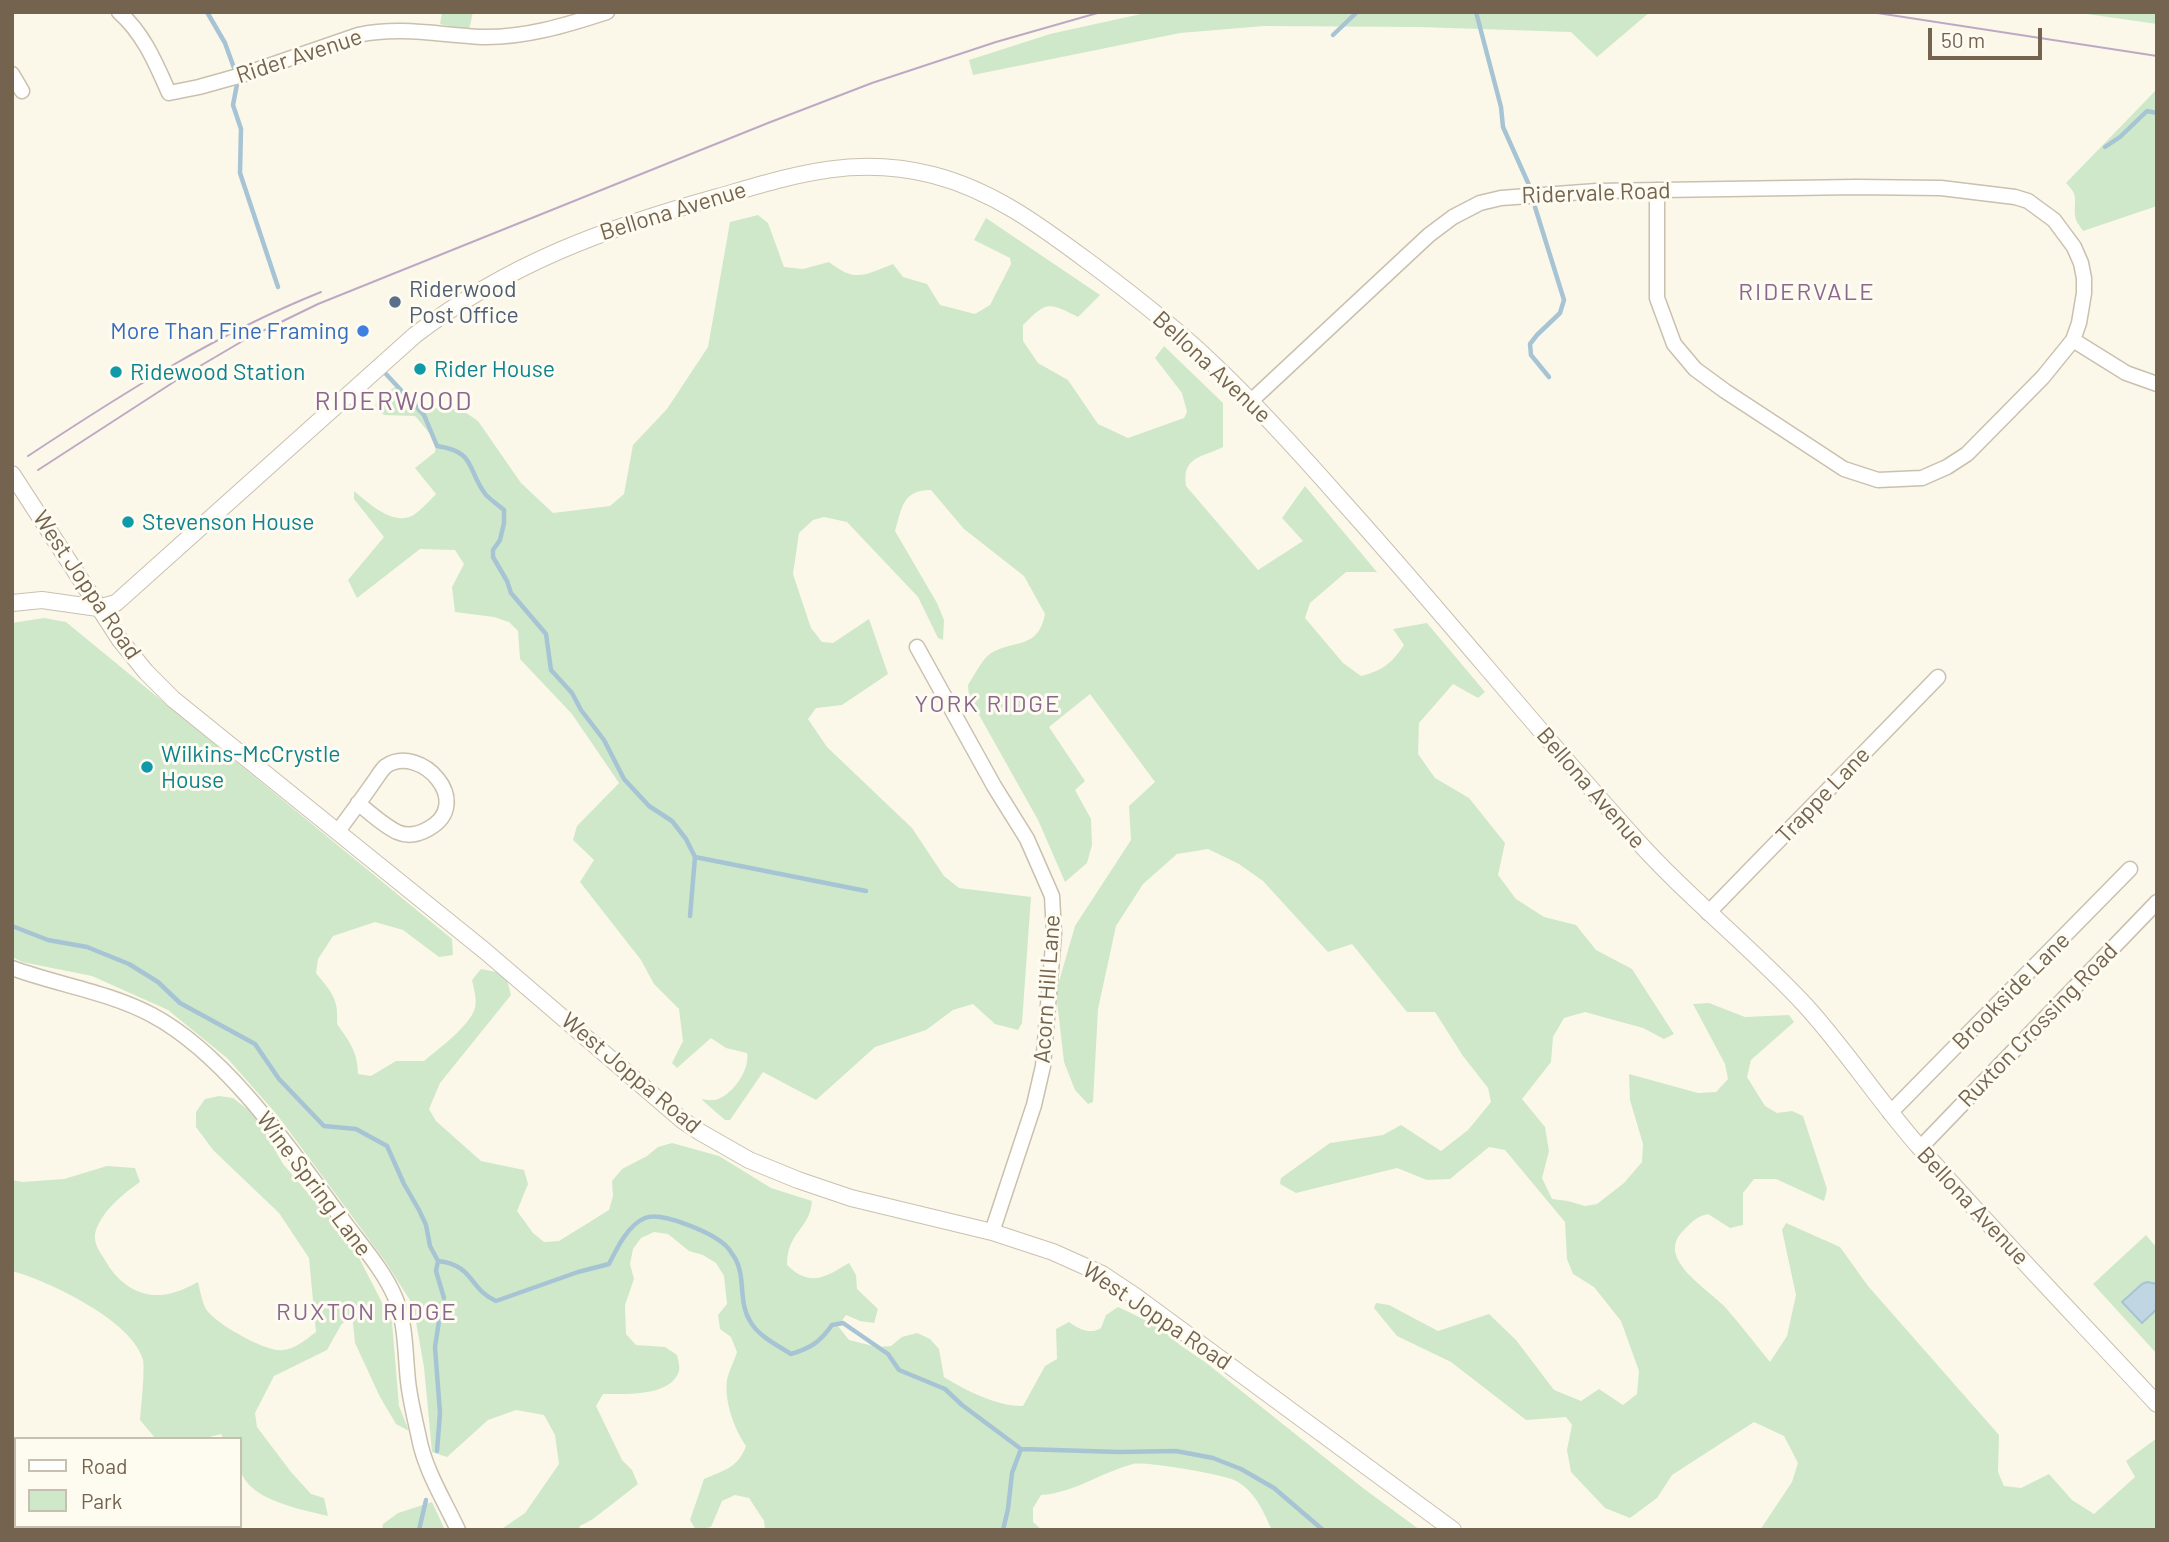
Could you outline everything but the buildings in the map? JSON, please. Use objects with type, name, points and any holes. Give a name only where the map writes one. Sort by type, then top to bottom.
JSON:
[{"type":"street","name":"Rider Avenue","points":[[118,12],[136,29],[152,54],[169,93],[242,75],[377,31],[508,36],[541,31],[607,12]]},
{"type":"street","points":[[12,74],[22,91]]},
{"type":"street","name":"Bellona Avenue","points":[[98,608],[116,603],[415,335],[468,298],[531,263],[581,240],[656,214],[815,171],[881,166],[940,177],[1004,203],[1034,222],[1136,298],[1192,344],[1251,401],[1427,596],[1576,773],[1665,872],[1810,1010],[1920,1148],[2157,1404]]},
{"type":"street","name":"Ridervale Road","points":[[1251,401],[1429,235],[1453,217],[1480,203],[1501,198],[1597,191],[1856,187],[1941,188],[2015,197],[2028,201],[2054,220],[2074,247],[2081,263],[2084,293],[2073,340]]},
{"type":"street","points":[[1657,190],[1657,298],[1674,344],[1695,369],[1844,469],[1878,480],[1922,478],[1947,467],[1967,454],[2043,377],[2073,340],[2126,373],[2157,384]]},
{"type":"street","name":"West Joppa Road","points":[[12,474],[128,651],[173,699],[546,1002],[658,1101],[699,1132],[749,1160],[825,1191],[992,1232],[1084,1265],[1113,1282],[1452,1530]]},
{"type":"street","points":[[12,603],[42,600],[98,608]]},
{"type":"street","name":"Acorn Hill Lane","points":[[917,647],[1027,839],[1052,896],[1054,933],[1043,1066],[1034,1105],[992,1232]]},
{"type":"street","name":"Trappe Lane","points":[[1708,913],[1938,677]]},
{"type":"street","points":[[338,831],[358,803],[385,767],[399,761],[415,763],[430,771],[446,790],[447,808],[436,825],[418,834],[400,834],[358,803]]},
{"type":"street","name":"Brookside Lane","points":[[1890,1113],[2130,869]]},
{"type":"street","name":"Ruxton Crossing Road","points":[[1920,1148],[2157,902]]},
{"type":"street","name":"Wine Spring Lane","points":[[12,968],[125,1003],[154,1016],[222,1068],[261,1113],[383,1275],[396,1299],[403,1326],[409,1385],[419,1441],[427,1467],[458,1530]]},
{"type":"green space","points":[[442,12],[473,12],[469,30],[440,24]]},
{"type":"green space","points":[[1150,12],[1650,12],[1597,57],[1571,32],[1264,26],[1180,33],[973,75],[969,60],[1050,34]]},
{"type":"green space","points":[[2073,12],[2157,12],[2157,24]]},
{"type":"green space","points":[[2157,89],[2157,206],[2083,231],[2075,217],[2074,195],[2066,183]]},
{"type":"green space","points":[[758,215],[768,223],[784,267],[803,269],[829,262],[846,273],[860,275],[893,264],[903,277],[927,284],[940,305],[975,314],[990,305],[1011,264],[1010,258],[974,240],[986,218],[1100,295],[1078,317],[1054,307],[1043,308],[1023,325],[1023,341],[1038,363],[1068,380],[1098,424],[1128,438],[1184,418],[1187,412],[1182,393],[1155,358],[1164,346],[1223,403],[1223,447],[1190,464],[1185,476],[1186,486],[1258,570],[1303,541],[1282,518],[1305,486],[1377,572],[1346,572],[1310,603],[1305,618],[1343,663],[1361,676],[1386,665],[1404,645],[1393,629],[1427,623],[1485,692],[1478,698],[1453,684],[1419,723],[1418,754],[1435,778],[1469,798],[1505,843],[1498,875],[1516,899],[1544,917],[1576,925],[1596,950],[1632,969],[1674,1034],[1664,1039],[1643,1028],[1585,1012],[1564,1018],[1553,1037],[1551,1062],[1522,1099],[1545,1127],[1549,1151],[1542,1178],[1552,1199],[1585,1206],[1597,1204],[1624,1183],[1642,1162],[1643,1144],[1630,1100],[1629,1074],[1698,1093],[1716,1092],[1728,1079],[1725,1064],[1693,1004],[1709,1003],[1745,1017],[1789,1015],[1794,1022],[1751,1060],[1747,1077],[1765,1106],[1777,1113],[1792,1111],[1803,1116],[1827,1189],[1824,1201],[1776,1179],[1754,1179],[1743,1193],[1743,1225],[1730,1228],[1708,1214],[1696,1219],[1682,1232],[1676,1243],[1680,1264],[1725,1307],[1770,1362],[1787,1336],[1796,1295],[1782,1230],[1786,1223],[1840,1247],[1868,1286],[1999,1435],[1998,1472],[2004,1486],[2021,1488],[2049,1474],[2072,1500],[2094,1514],[2135,1477],[2126,1461],[2157,1438],[2157,1530],[1760,1530],[1792,1482],[1798,1463],[1784,1436],[1754,1422],[1672,1475],[1657,1498],[1630,1518],[1605,1508],[1571,1472],[1567,1450],[1572,1425],[1566,1417],[1526,1420],[1451,1362],[1397,1336],[1374,1308],[1376,1303],[1389,1305],[1438,1331],[1489,1314],[1516,1340],[1554,1390],[1581,1401],[1599,1389],[1623,1405],[1637,1394],[1639,1371],[1621,1321],[1594,1287],[1573,1274],[1567,1259],[1565,1222],[1505,1150],[1489,1147],[1450,1179],[1427,1180],[1397,1168],[1296,1193],[1280,1184],[1281,1178],[1330,1143],[1383,1135],[1401,1125],[1441,1151],[1468,1130],[1491,1102],[1488,1088],[1463,1056],[1435,1012],[1407,1012],[1352,944],[1328,952],[1263,881],[1239,864],[1208,849],[1177,854],[1143,884],[1116,926],[1098,1009],[1093,1102],[1088,1104],[1075,1090],[1064,1062],[1056,992],[1075,926],[1131,840],[1129,806],[1155,782],[1090,694],[1049,727],[1085,781],[1075,790],[1091,819],[1092,845],[1087,863],[1065,882],[1038,820],[969,697],[968,685],[981,663],[991,653],[1024,642],[1037,633],[1045,614],[1024,576],[964,529],[931,490],[914,493],[909,497],[902,508],[895,531],[937,603],[944,620],[943,640],[938,638],[918,597],[847,522],[824,517],[813,520],[799,533],[793,574],[811,628],[822,642],[833,643],[869,619],[888,674],[842,705],[816,708],[808,719],[827,747],[912,828],[944,876],[959,888],[1031,897],[1022,1023],[1018,1030],[995,1024],[973,1004],[953,1010],[926,1030],[875,1047],[816,1100],[763,1072],[730,1120],[725,1120],[701,1099],[716,1100],[730,1092],[743,1073],[747,1053],[726,1048],[711,1038],[677,1068],[672,1063],[683,1041],[679,1009],[654,984],[641,960],[580,882],[594,860],[573,840],[577,826],[619,783],[572,714],[520,659],[518,631],[509,622],[494,617],[455,612],[452,587],[464,564],[455,550],[420,549],[357,598],[348,580],[384,537],[354,499],[354,491],[382,512],[399,518],[415,514],[436,494],[415,468],[435,452],[436,441],[415,416],[384,415],[375,406],[379,398],[395,387],[427,407],[462,410],[478,421],[521,483],[553,513],[610,506],[624,494],[633,445],[667,409],[708,347],[730,222]]},
{"type":"green space","points":[[44,618],[66,622],[452,939],[453,955],[439,957],[403,930],[375,922],[333,936],[318,959],[316,973],[333,996],[337,1008],[337,1024],[355,1053],[358,1074],[371,1076],[396,1061],[424,1061],[453,1037],[472,1015],[476,1001],[472,980],[481,969],[496,972],[507,980],[511,995],[440,1083],[429,1109],[436,1121],[481,1161],[524,1170],[528,1184],[517,1211],[533,1233],[544,1242],[559,1241],[609,1210],[613,1196],[612,1181],[622,1169],[658,1147],[672,1143],[719,1156],[771,1188],[812,1201],[807,1218],[794,1237],[787,1265],[803,1276],[818,1278],[849,1263],[856,1275],[857,1289],[878,1309],[874,1323],[846,1315],[838,1326],[849,1340],[877,1347],[891,1346],[902,1337],[917,1333],[930,1339],[939,1349],[944,1377],[993,1401],[1023,1406],[1045,1366],[1057,1359],[1056,1329],[1069,1322],[1084,1330],[1097,1330],[1101,1328],[1106,1315],[1118,1307],[1158,1326],[1420,1530],[1272,1530],[1254,1497],[1238,1482],[1204,1472],[1133,1464],[1065,1490],[1041,1495],[1033,1508],[1033,1522],[1042,1530],[765,1530],[764,1521],[749,1498],[735,1495],[722,1501],[711,1527],[696,1530],[690,1520],[704,1479],[734,1464],[746,1446],[734,1423],[726,1388],[737,1352],[731,1337],[720,1329],[718,1315],[727,1304],[724,1276],[716,1263],[689,1251],[668,1234],[654,1232],[641,1238],[633,1249],[630,1264],[634,1279],[625,1305],[626,1334],[636,1345],[665,1347],[677,1355],[679,1371],[667,1386],[635,1394],[603,1394],[596,1406],[622,1460],[632,1470],[638,1484],[578,1530],[500,1530],[525,1513],[559,1464],[555,1435],[544,1415],[516,1410],[488,1420],[447,1457],[432,1452],[424,1367],[413,1305],[385,1261],[278,1116],[228,1059],[168,1010],[92,976],[22,962],[12,957],[12,623]]},
{"type":"green space","points":[[219,1096],[233,1098],[255,1115],[283,1164],[352,1244],[392,1322],[399,1406],[409,1431],[396,1424],[380,1397],[355,1343],[352,1314],[341,1325],[327,1350],[274,1376],[255,1413],[257,1427],[291,1472],[311,1494],[324,1498],[328,1516],[276,1501],[252,1488],[242,1472],[242,1437],[223,1437],[221,1434],[210,1437],[154,1437],[140,1420],[143,1360],[136,1345],[124,1331],[107,1317],[67,1293],[12,1271],[12,1180],[22,1182],[64,1179],[107,1166],[135,1168],[140,1182],[109,1209],[99,1222],[95,1234],[98,1249],[117,1277],[133,1289],[151,1295],[175,1292],[198,1282],[206,1309],[211,1315],[242,1336],[275,1350],[292,1348],[316,1332],[309,1258],[279,1213],[213,1150],[196,1127],[196,1112],[205,1099]]},
{"type":"green space","points":[[2146,1235],[2157,1248],[2157,1354],[2093,1284]]},
{"type":"green space","points":[[432,1502],[445,1530],[382,1530],[383,1524],[398,1513]]},
{"type":"water","points":[[2147,1282],[2157,1284],[2157,1309],[2142,1323],[2122,1302]]},
{"type":"waterway","points":[[207,12],[225,43],[238,79],[233,105],[241,129],[240,173],[278,287]]},
{"type":"waterway","points":[[1333,35],[1357,12]]},
{"type":"waterway","points":[[1476,12],[1501,107],[1503,127],[1529,185]]},
{"type":"waterway","points":[[2105,147],[2120,137],[2147,111],[2157,113]]},
{"type":"waterway","points":[[1535,207],[1564,300],[1560,313],[1530,344],[1531,355],[1549,377]]},
{"type":"waterway","points":[[386,374],[424,415],[437,446],[465,457],[486,495],[504,510],[504,523],[500,540],[493,550],[493,557],[511,593],[546,634],[551,670],[572,693],[581,710],[604,740],[624,779],[649,806],[672,821],[686,839],[695,857],[690,916]]},
{"type":"waterway","points":[[695,857],[866,891]]},
{"type":"waterway","points":[[12,926],[48,940],[87,947],[129,964],[158,982],[180,1003],[255,1044],[279,1079],[324,1126],[356,1129],[387,1146],[426,1225],[430,1246],[438,1261],[436,1271],[444,1298]]},
{"type":"waterway","points":[[438,1261],[458,1267],[487,1296],[496,1301],[609,1264],[628,1231],[645,1218],[674,1220],[719,1240],[728,1248],[738,1265],[744,1306],[750,1321],[763,1336],[791,1354],[814,1344],[832,1325],[843,1323],[888,1354],[899,1370],[945,1389],[1021,1449],[1176,1451],[1213,1458],[1241,1469],[1274,1488],[1323,1530]]},
{"type":"waterway","points":[[437,1451],[440,1413],[435,1347],[441,1308]]},
{"type":"waterway","points":[[1003,1530],[1012,1473],[1021,1449]]},
{"type":"waterway","points":[[419,1530],[426,1500]]},
{"type":"tram line","points":[[38,470],[183,376],[246,339],[318,304],[872,83],[996,42],[1101,12]]},
{"type":"tram line","points":[[1871,12],[2157,56]]},
{"type":"tram line","points":[[28,456],[170,366],[244,327],[321,292]]},
{"type":"place","name":"Riderwood Post Office","points":[[395,302]]},
{"type":"place","name":"More Than Fine Framing","points":[[363,331]]},
{"type":"place","name":"Rider House","points":[[420,369]]},
{"type":"place","name":"Ridewood Station","points":[[116,372]]},
{"type":"place","name":"Stevenson House","points":[[128,522]]},
{"type":"place","name":"Wilkins-McCrystle House","points":[[147,767]]},
{"type":"district","name":"RIDERVALE","points":[[1807,292]]},
{"type":"district","name":"RIDERWOOD","points":[[394,401]]},
{"type":"district","name":"YORK RIDGE","points":[[988,704]]},
{"type":"district","name":"RUXTON RIDGE","points":[[367,1312]]}]
